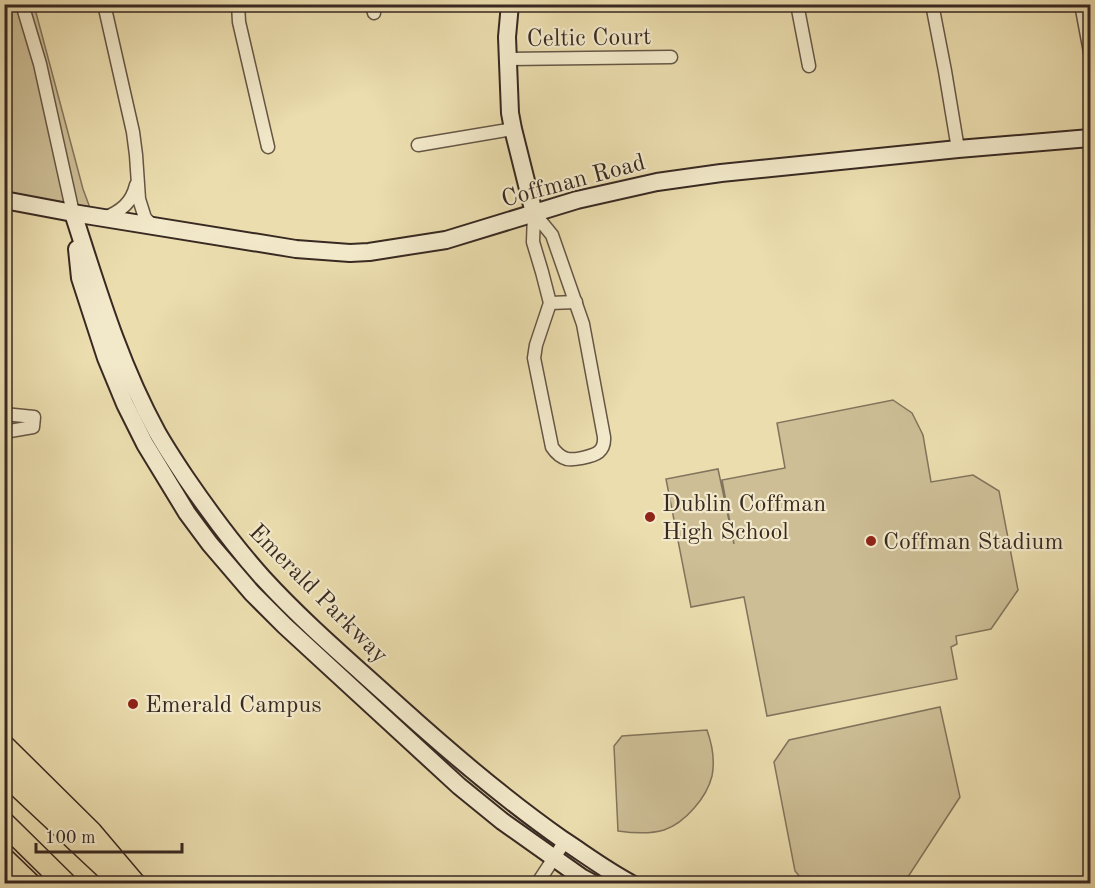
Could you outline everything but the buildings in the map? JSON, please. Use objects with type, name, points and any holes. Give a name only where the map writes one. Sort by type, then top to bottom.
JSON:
[{"type":"highway","points":[[4,746],[92,832],[135,884]]},
{"type":"highway","points":[[4,773],[121,884]]},
{"type":"highway","points":[[4,823],[66,884]]},
{"type":"highway","points":[[4,859],[30,884]]},
{"type":"main road","points":[[510,4],[507,59],[513,129],[534,213]]},
{"type":"main road","name":"Coffman Road","points":[[73,213],[296,249],[350,253],[389,250],[446,240],[588,197],[657,182],[721,173],[1090,138]]},
{"type":"main road","points":[[4,200],[73,213]]},
{"type":"main road","name":"Emerald Parkway","points":[[73,213],[125,367],[158,434],[224,531],[264,579],[298,613],[463,763],[534,820],[608,871],[632,884]]},
{"type":"main road","name":"Emerald Parkway","points":[[73,213],[80,279],[106,358],[125,404],[145,444],[187,513],[210,543],[252,593],[285,626],[459,786],[554,858],[594,884]]},
{"type":"street","points":[[22,4],[42,74],[73,213]]},
{"type":"street","points":[[104,4],[133,132],[140,203],[146,218],[152,225]]},
{"type":"street","points":[[238,4],[239,22],[268,147]]},
{"type":"street","points":[[797,4],[809,66]]},
{"type":"street","points":[[932,4],[958,149]]},
{"type":"street","points":[[1081,4],[1090,52]]},
{"type":"street","name":"Celtic Court","points":[[507,59],[671,57]]},
{"type":"street","points":[[418,145],[513,129]]},
{"type":"street","points":[[103,218],[114,214],[128,203],[138,178]]},
{"type":"street","points":[[534,213],[552,235],[584,324],[604,442],[598,454],[566,459],[552,447],[534,358],[550,303],[533,242],[534,213]]},
{"type":"street","points":[[550,303],[576,302]]},
{"type":"street","points":[[4,414],[34,417],[33,427],[4,432]]},
{"type":"street","points":[[537,884],[565,841]]},
{"type":"shaded area","points":[[4,5],[34,5],[83,189],[93,216],[5,200]]},
{"type":"shaded area","name":"Coffman Stadium","points":[[893,400],[912,413],[923,435],[931,482],[973,475],[999,491],[1018,590],[991,629],[956,636],[957,644],[951,647],[957,679],[767,716],[744,597],[691,607],[666,479],[718,469],[734,544],[722,480],[785,468],[777,423]]},
{"type":"shaded area","points":[[940,707],[960,797],[904,883],[805,883],[795,871],[774,762],[789,740]]},
{"type":"shaded area","points":[[707,730],[712,753],[712,776],[694,808],[680,822],[664,830],[641,833],[618,831],[614,746],[622,736]]},
{"type":"place","name":"Dublin Coffman High School","points":[[650,517]]},
{"type":"place","name":"Coffman Stadium","points":[[871,541]]},
{"type":"place","name":"Emerald Campus","points":[[133,704]]}]
